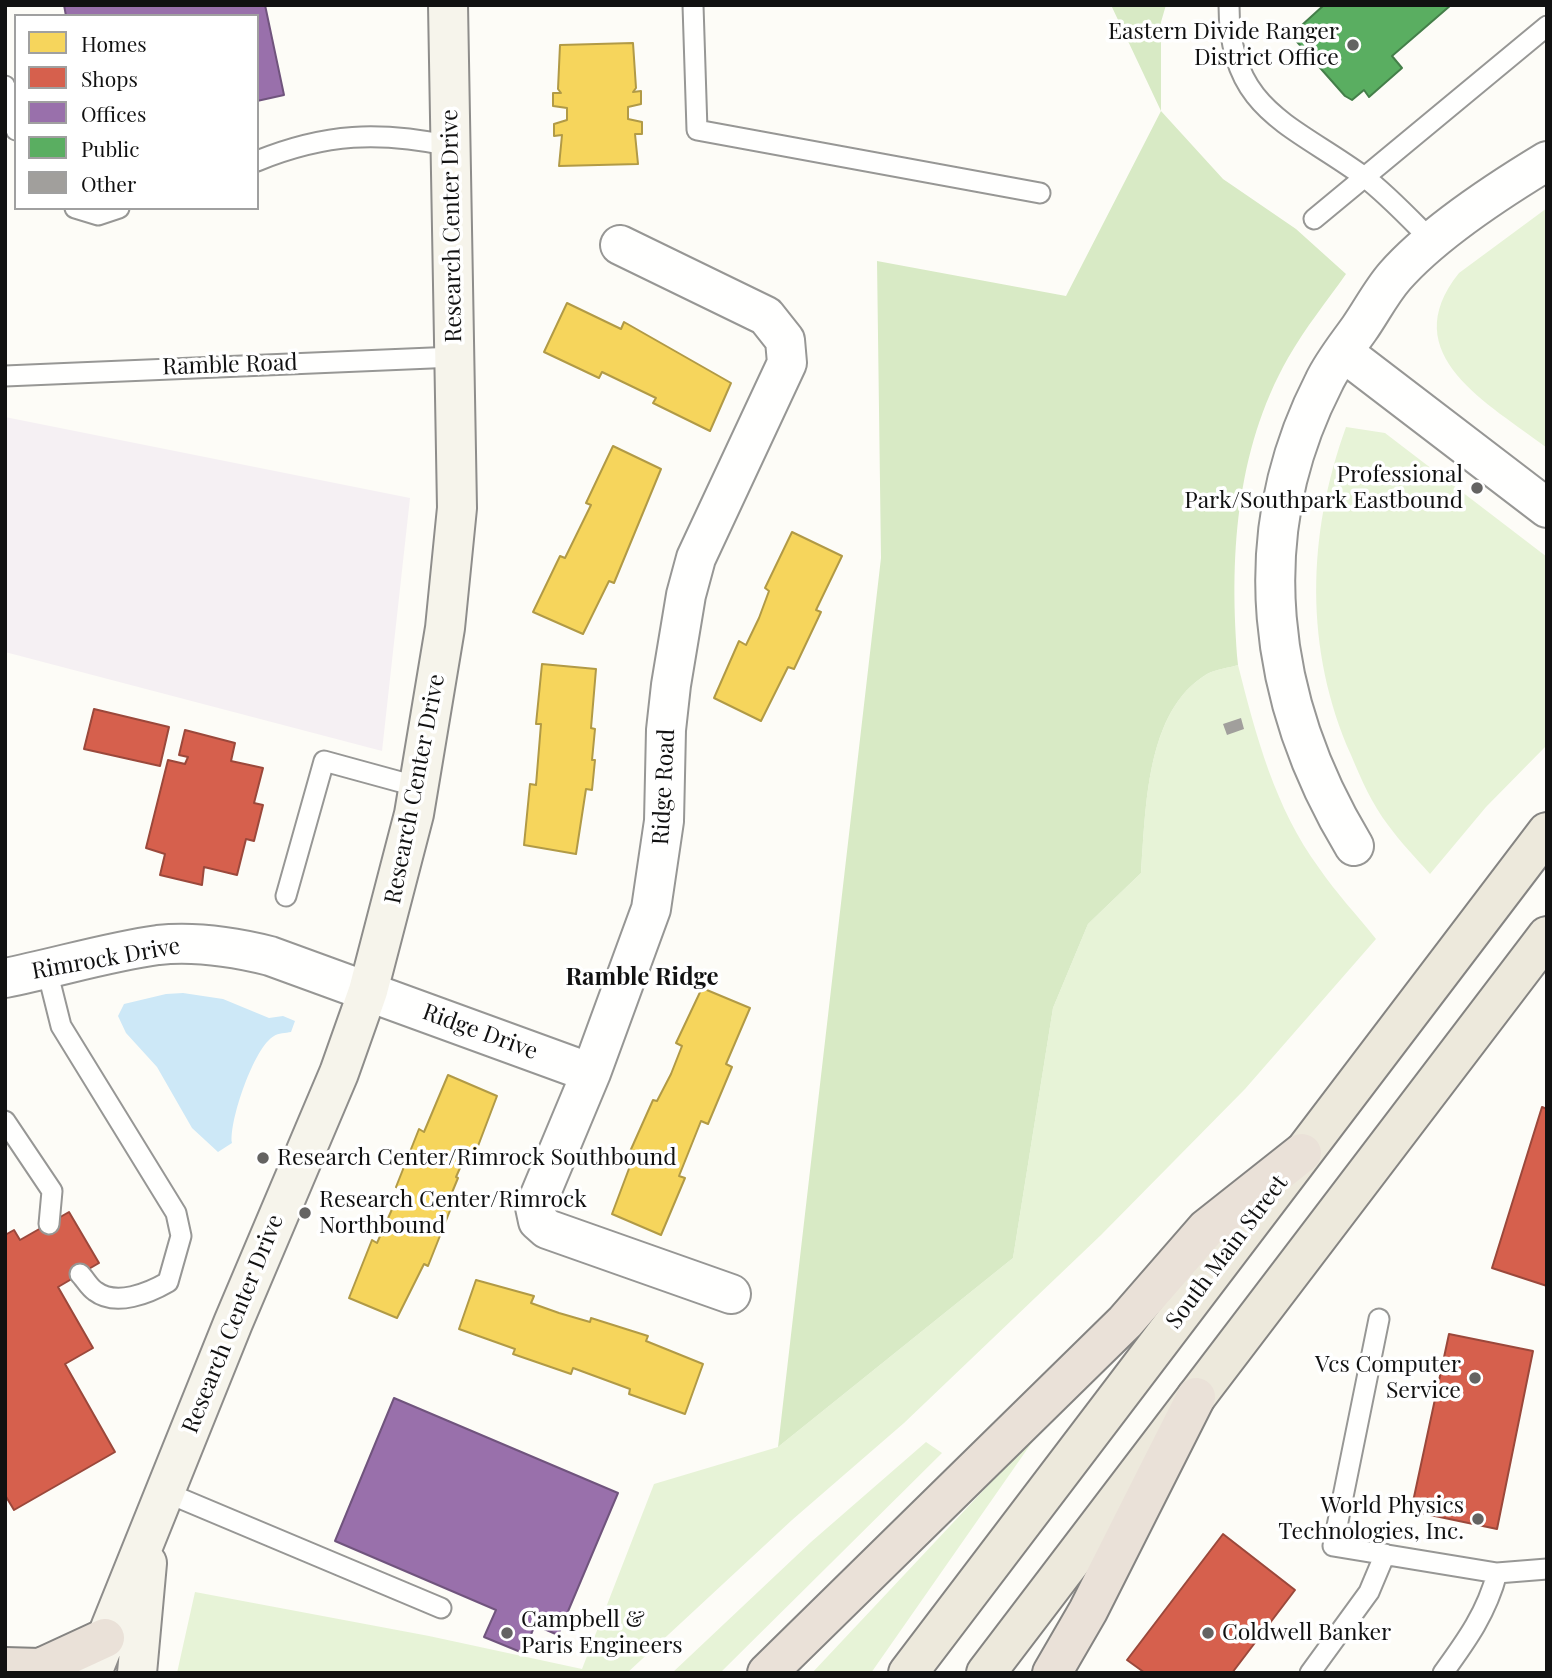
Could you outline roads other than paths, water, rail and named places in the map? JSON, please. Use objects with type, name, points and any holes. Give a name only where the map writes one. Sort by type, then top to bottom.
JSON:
[{"type":"highway","points":[[767,1673],[1125,1322],[1206,1229],[1302,1153]]},
{"type":"highway","points":[[1052,1673],[1088,1611],[1196,1397]]},
{"type":"highway","points":[[5,1667],[40,1668],[105,1638]]},
{"type":"main road","name":"Research Center Drive","points":[[92,1673],[339,1073],[368,991],[398,883],[419,787],[445,628],[457,508],[448,5]]},
{"type":"main road","name":"South Main Street","points":[[908,1673],[1547,832]]},
{"type":"main road","points":[[986,1673],[1547,936]]},
{"type":"main road","name":"Research Center Drive","points":[[137,1673],[150,1528]]},
{"type":"street","points":[[1354,846],[1330,807],[1300,737],[1280,658],[1275,596],[1277,540],[1287,483],[1310,411],[1343,352],[1395,276],[1433,242],[1508,185],[1547,161]]},
{"type":"street","name":"Ridge Road","points":[[620,245],[766,316],[785,340],[787,363],[693,568],[671,685],[657,880],[651,909],[591,1073],[535,1207],[538,1221],[547,1229],[731,1294]]},
{"type":"street","points":[[1343,352],[1547,508]]},
{"type":"street","name":"Rimrock Drive","points":[[5,978],[157,946],[199,944],[270,956],[368,991]]},
{"type":"street","name":"Ridge Drive","points":[[368,991],[591,1073]]},
{"type":"lane","points":[[693,5],[697,130],[1040,193]]},
{"type":"lane","points":[[1229,5],[1233,53],[1245,82],[1258,100],[1275,117],[1364,177],[1433,242]]},
{"type":"lane","points":[[1314,219],[1547,26]]},
{"type":"lane","points":[[5,86],[14,123]]},
{"type":"lane","points":[[259,160],[292,147],[333,137],[412,138],[451,146]]},
{"type":"lane","points":[[82,210],[98,215],[113,210]]},
{"type":"lane","name":"Ramble Road","points":[[5,376],[455,358]]},
{"type":"lane","points":[[286,896],[324,761],[419,787]]},
{"type":"lane","points":[[47,970],[61,1026],[176,1213],[181,1236],[169,1282],[148,1294],[116,1298],[96,1292],[80,1274]]},
{"type":"lane","points":[[5,1121],[52,1191],[49,1224]]},
{"type":"lane","points":[[1379,1319],[1334,1546],[1497,1573],[1547,1569]]},
{"type":"lane","points":[[165,1492],[441,1608]]},
{"type":"lane","points":[[1310,1673],[1369,1592],[1385,1554]]},
{"type":"lane","points":[[1443,1673],[1474,1631],[1490,1601],[1497,1573]]},
{"type":"water","points":[[183,993],[223,999],[269,1018],[283,1016],[295,1021],[291,1032],[274,1036],[259,1054],[244,1085],[234,1119],[232,1143],[218,1152],[192,1128],[157,1067],[126,1033],[118,1016],[124,1004],[166,994]]},
{"type":"place","name":"Eastern Divide Ranger District Office","points":[[1353,45]]},
{"type":"place","name":"Professional Park/Southpark Eastbound","points":[[1477,488]]},
{"type":"place","name":"Research Center/Rimrock Southbound","points":[[263,1158]]},
{"type":"place","name":"Research Center/Rimrock Northbound","points":[[305,1213]]},
{"type":"place","name":"Vcs Computer Service","points":[[1475,1378]]},
{"type":"place","name":"World Physics Technologies, Inc.","points":[[1478,1519]]},
{"type":"place","name":"Campbell & Paris Engineers","points":[[507,1633]]},
{"type":"place","name":"Coldwell Banker","points":[[1208,1633]]},
{"type":"district","name":"Ramble Ridge","points":[[642,978]]}]
